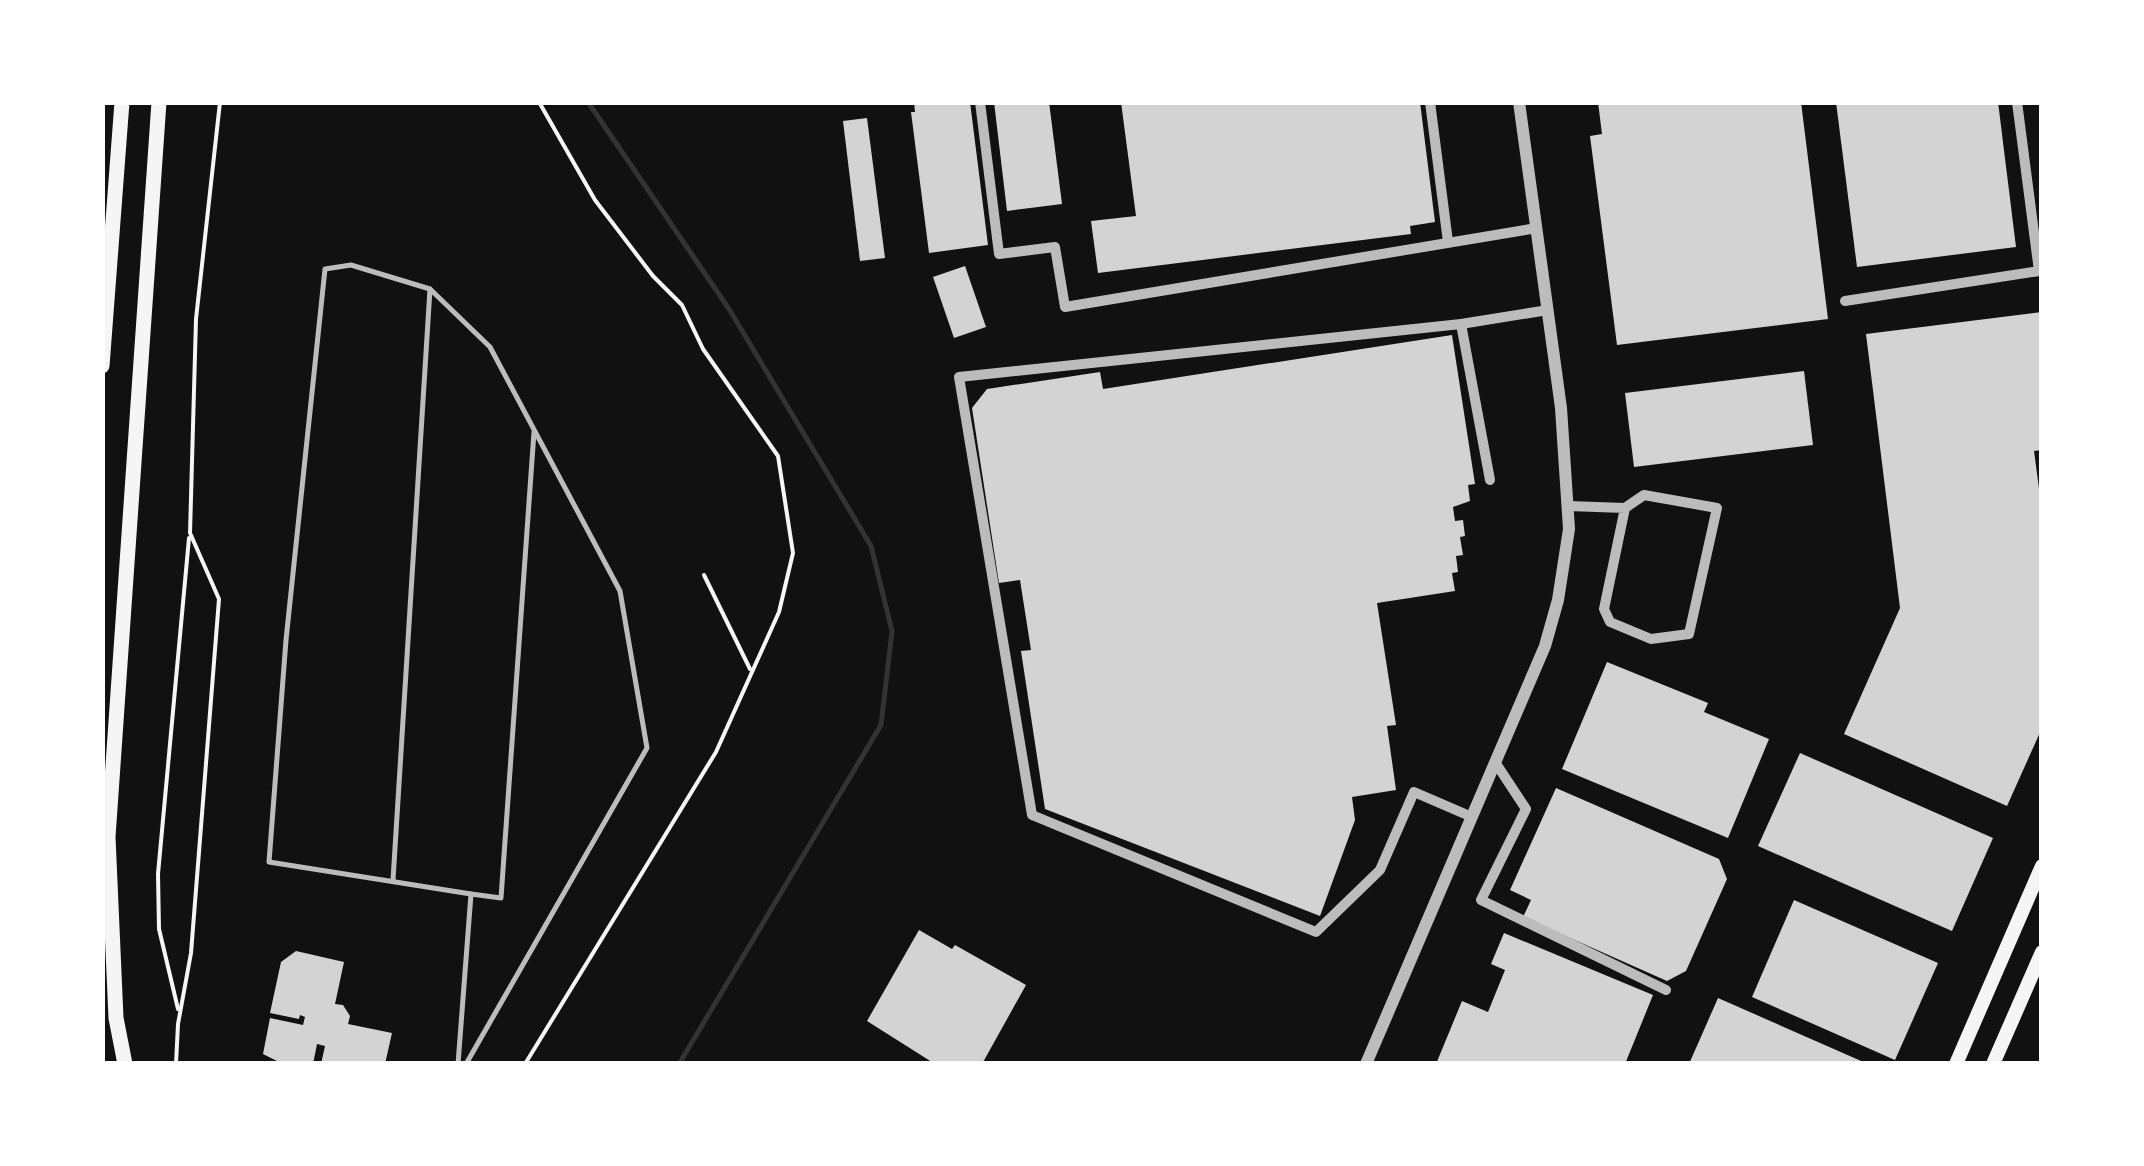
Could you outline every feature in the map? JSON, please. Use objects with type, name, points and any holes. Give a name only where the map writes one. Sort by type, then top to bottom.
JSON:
[{"type":"highway","points":[[102,366],[122,102]]},
{"type":"highway","points":[[124,1064],[116,1018],[108,837],[159,102]]},
{"type":"main road","points":[[1956,1064],[2042,866]]},
{"type":"main road","points":[[1993,1064],[2042,952]]},
{"type":"street","points":[[980,102],[999,254],[1055,247],[1065,307],[1536,228]]},
{"type":"street","points":[[1430,102],[1448,242]]},
{"type":"street","points":[[1366,1064],[1544,646],[1558,600],[1569,528],[1561,408],[1518,102]]},
{"type":"street","points":[[1844,302],[2039,271],[2018,102]]},
{"type":"street","points":[[1472,816],[1414,792],[1380,870],[1316,932],[1032,815],[958,378],[1461,324],[1548,310]]},
{"type":"street","points":[[1461,324],[1490,480]]},
{"type":"street","points":[[1568,506],[1624,508],[1644,495],[1716,508],[1689,634],[1651,640],[1610,622],[1604,609],[1624,508]]},
{"type":"street","points":[[1495,762],[1526,809],[1481,900],[1666,990]]},
{"type":"lane","points":[[462,1064],[647,748],[620,590],[490,347],[430,290],[351,265],[325,269],[288,621],[269,862],[500,898],[534,432]]},
{"type":"lane","points":[[393,881],[430,290]]},
{"type":"lane","points":[[462,1064],[471,894]]},
{"type":"path","points":[[180,1015],[159,929],[158,874],[190,533],[196,319],[220,102]]},
{"type":"path","points":[[526,1064],[716,752],[750,669],[779,612],[793,553],[778,456],[703,349],[682,305],[653,276],[594,200],[539,102]]},
{"type":"path","points":[[176,1064],[191,954],[219,600],[190,533]]},
{"type":"path","points":[[704,575],[750,669]]},
{"type":"building","points":[[914,102],[970,102],[988,245],[929,253],[911,112],[915,112]]},
{"type":"building","points":[[994,102],[1049,102],[1062,204],[1007,211]]},
{"type":"building","points":[[1121,102],[1420,102],[1435,222],[1410,226],[1411,234],[1098,273],[1091,221],[1136,216]]},
{"type":"building","points":[[1598,102],[1801,102],[1828,319],[1617,345],[1590,136],[1602,134]]},
{"type":"building","points":[[1836,102],[1998,102],[2016,247],[1857,267]]},
{"type":"building","points":[[867,118],[885,258],[860,261],[843,121]]},
{"type":"building","points":[[965,266],[986,327],[954,338],[933,277]]},
{"type":"building","points":[[2042,312],[2042,450],[2034,451],[2042,511],[2042,728],[2007,806],[1844,734],[1900,608],[1866,334]]},
{"type":"building","points":[[1452,335],[1475,484],[1468,485],[1470,501],[1453,507],[1455,521],[1463,520],[1465,536],[1460,537],[1463,555],[1456,556],[1458,572],[1452,573],[1455,591],[1377,603],[1396,725],[1387,726],[1396,790],[1352,797],[1355,820],[1320,916],[1045,809],[1021,651],[1031,650],[1020,580],[999,583],[972,408],[987,389],[1100,372],[1103,389]]},
{"type":"building","points":[[1804,371],[1813,445],[1634,467],[1625,393]]},
{"type":"building","points":[[1607,662],[1708,703],[1704,712],[1769,739],[1728,838],[1562,769]]},
{"type":"building","points":[[1800,753],[1993,838],[1952,931],[1758,846]]},
{"type":"building","points":[[1556,788],[1719,859],[1727,879],[1686,971],[1667,981],[1523,917],[1531,900],[1510,890]]},
{"type":"building","points":[[1794,900],[1938,963],[1895,1060],[1752,997]]},
{"type":"building","points":[[919,930],[952,949],[955,945],[1026,985],[982,1064],[935,1064],[867,1021]]},
{"type":"building","points":[[1504,933],[1653,995],[1625,1064],[1436,1064],[1462,1001],[1488,1012],[1505,970],[1491,964]]},
{"type":"building","points":[[296,951],[344,962],[335,1004],[343,1005],[350,1016],[348,1024],[392,1033],[385,1064],[321,1064],[325,1046],[317,1044],[313,1064],[283,1064],[263,1054],[270,1018],[303,1025],[305,1017],[300,1015],[299,1019],[270,1013],[281,962]]},
{"type":"building","points":[[1718,998],[1868,1064],[1689,1064]]},
{"type":"waterway","points":[[588,102],[729,309],[871,546],[892,631],[881,725],[679,1064]]}]
